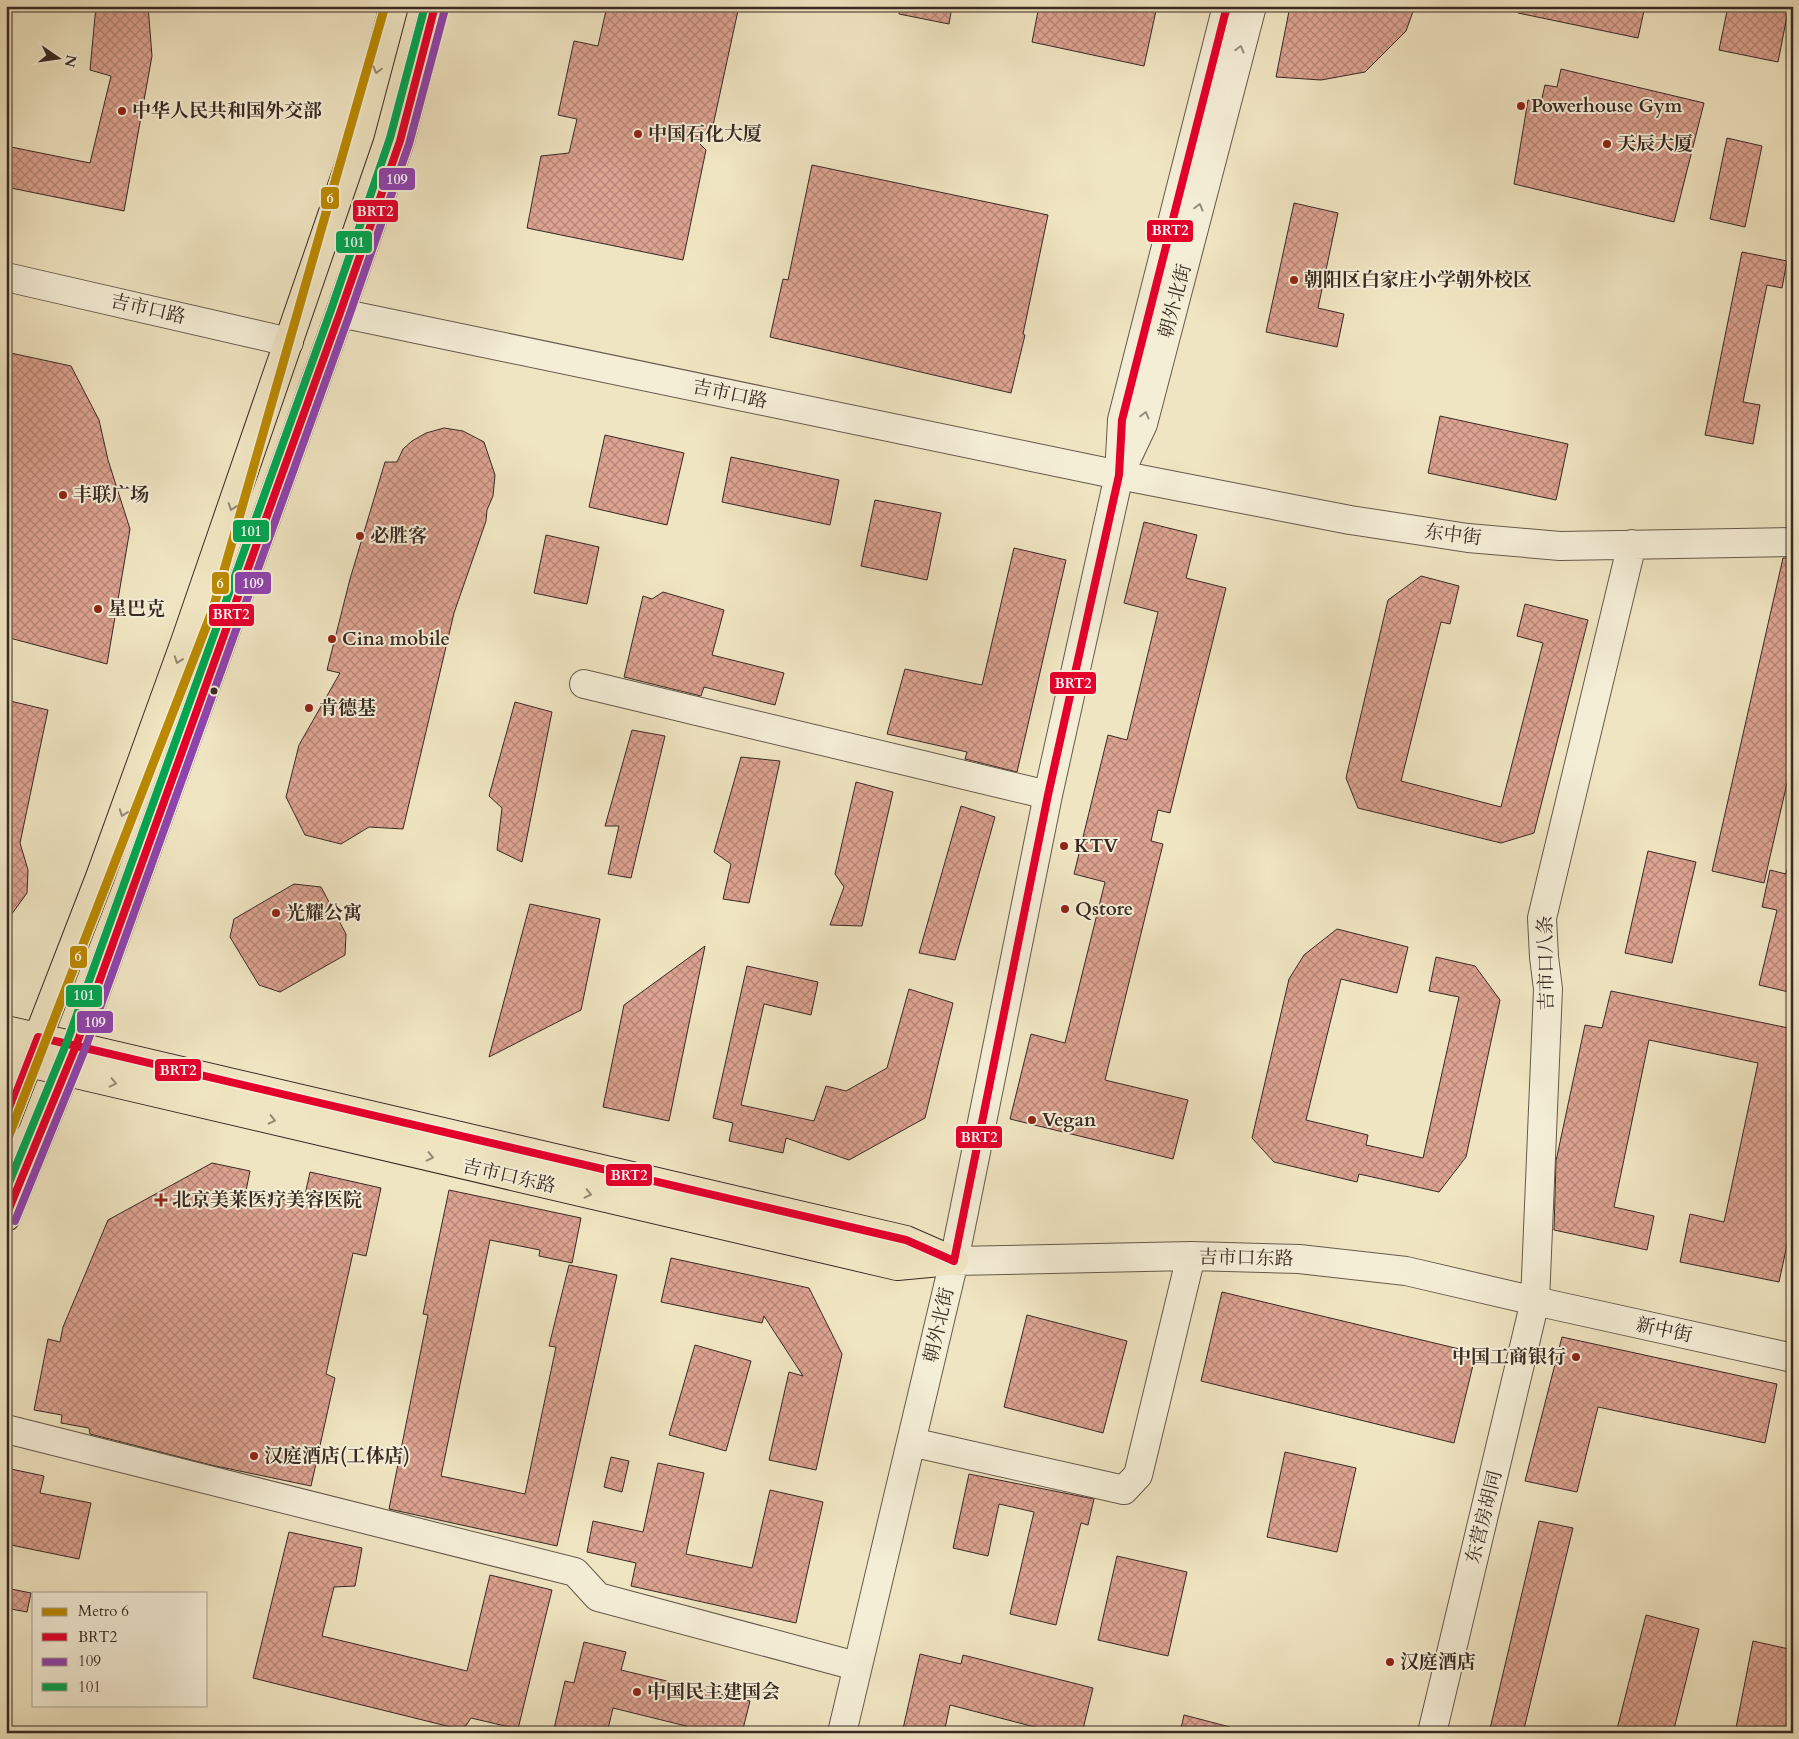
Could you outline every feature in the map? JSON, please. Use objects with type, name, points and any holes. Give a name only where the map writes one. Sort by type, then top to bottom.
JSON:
[{"type":"main road","points":[[6,1120],[18,1061],[38,1037],[100,877],[289,342],[360,134],[394,6]]},
{"type":"main road","points":[[6,1217],[76,1046],[340,313],[400,141],[435,6]]},
{"type":"main road","name":"吉市口东路","points":[[6,1030],[906,1240],[954,1261]]},
{"type":"main road","name":"吉市口东路","points":[[18,1061],[897,1266],[954,1261]]},
{"type":"street","name":"朝外北街","points":[[842,1733],[856,1666],[954,1261],[1048,795],[1119,475],[1122,420],[1227,6]]},
{"type":"street","name":"朝外北街","points":[[1119,475],[1143,424],[1252,6]]},
{"type":"street","name":"吉市口路","points":[[6,277],[289,342]]},
{"type":"street","name":"吉市口路","points":[[340,313],[1119,475]]},
{"type":"street","name":"东中街","points":[[1119,475],[1350,520],[1468,538],[1560,546],[1793,542]]},
{"type":"street","name":"吉市口八条","points":[[1535,1301],[1548,989],[1542,918],[1632,544]]},
{"type":"street","points":[[584,684],[1048,795]]},
{"type":"street","points":[[911,1442],[1124,1490],[1138,1475],[1191,1256]]},
{"type":"street","name":"吉市口东路","points":[[954,1261],[1191,1256],[1299,1259],[1406,1271],[1535,1301]]},
{"type":"street","name":"新中街","points":[[1535,1301],[1793,1358]]},
{"type":"street","name":"东营房胡同","points":[[1432,1733],[1535,1301]]},
{"type":"street","points":[[6,1429],[575,1572],[598,1598],[856,1666]]},
{"type":"building","name":"中华人民共和国外交部","points":[[96,6],[148,6],[152,56],[124,211],[6,187],[6,146],[90,163],[111,76],[90,70]]},
{"type":"building","name":"中国石化大厦","points":[[607,6],[739,6],[712,130],[694,138],[706,150],[683,260],[527,228],[541,156],[569,153],[577,119],[558,115],[574,41],[598,46]]},
{"type":"building","points":[[900,6],[952,6],[949,24],[899,14]]},
{"type":"building","points":[[1039,6],[1157,6],[1144,66],[1032,42]]},
{"type":"building","points":[[1290,6],[1415,6],[1406,31],[1365,72],[1321,80],[1276,77]]},
{"type":"building","points":[[1518,6],[1645,6],[1638,38],[1518,13]]},
{"type":"building","points":[[1728,6],[1789,6],[1778,62],[1719,50]]},
{"type":"building","name":"天辰大厦","points":[[1561,69],[1704,103],[1674,222],[1514,184],[1528,100],[1541,102],[1545,85],[1557,87]]},
{"type":"building","points":[[1727,138],[1762,146],[1745,227],[1710,219]]},
{"type":"building","points":[[812,165],[1048,215],[1023,334],[1025,335],[1011,393],[770,337],[783,279],[788,280]]},
{"type":"building","points":[[1294,203],[1338,213],[1318,308],[1344,314],[1337,347],[1266,332]]},
{"type":"building","points":[[1742,252],[1787,261],[1782,288],[1767,285],[1743,402],[1760,405],[1753,444],[1705,435]]},
{"type":"building","name":"丰联广场","points":[[6,352],[71,366],[99,420],[108,460],[130,529],[107,664],[6,637]]},
{"type":"building","points":[[1440,416],[1568,444],[1556,500],[1428,473]]},
{"type":"building","points":[[444,428],[463,431],[484,442],[495,475],[493,496],[454,613],[403,829],[369,827],[341,844],[305,835],[286,797],[299,745],[340,673],[327,670],[350,579],[385,462],[397,462],[403,449],[412,441],[426,433]]},
{"type":"building","points":[[605,435],[684,453],[667,525],[589,507]]},
{"type":"building","points":[[731,457],[839,480],[830,525],[722,502]]},
{"type":"building","points":[[875,500],[941,513],[927,580],[861,566]]},
{"type":"building","points":[[1144,522],[1197,535],[1186,578],[1226,588],[1170,813],[1158,810],[1151,841],[1163,844],[1105,1080],[1188,1100],[1173,1159],[1010,1119],[1031,1034],[1065,1043],[1105,882],[1074,874],[1108,735],[1127,740],[1158,612],[1124,603]]},
{"type":"building","points":[[546,535],[599,547],[587,604],[534,593]]},
{"type":"building","points":[[1014,548],[1066,560],[1017,772],[965,759],[967,752],[887,734],[905,669],[982,685]]},
{"type":"building","points":[[1783,558],[1793,558],[1793,757],[1764,883],[1712,871]]},
{"type":"building","points":[[1421,576],[1459,586],[1450,624],[1441,622],[1401,781],[1501,807],[1543,643],[1517,636],[1525,604],[1588,620],[1534,833],[1501,843],[1358,808],[1346,778],[1388,600]]},
{"type":"building","points":[[663,592],[724,610],[712,655],[784,673],[775,705],[704,687],[701,696],[624,677],[643,596],[652,599]]},
{"type":"building","points":[[6,700],[48,710],[20,843],[28,870],[27,893],[6,922]]},
{"type":"building","points":[[515,702],[552,712],[522,862],[497,850],[502,808],[489,796]]},
{"type":"building","points":[[632,730],[665,736],[631,878],[608,874],[619,826],[605,826]]},
{"type":"building","points":[[741,757],[780,761],[749,903],[723,899],[731,864],[714,852]]},
{"type":"building","points":[[856,782],[893,792],[862,926],[830,925],[844,887],[835,874]]},
{"type":"building","points":[[961,806],[995,817],[955,960],[919,953]]},
{"type":"building","points":[[1648,851],[1696,862],[1672,963],[1625,953]]},
{"type":"building","points":[[1787,869],[1793,870],[1793,993],[1759,985],[1777,910],[1762,907],[1770,870],[1786,874]]},
{"type":"building","points":[[294,884],[321,887],[346,934],[345,955],[280,992],[259,985],[230,937],[234,919]]},
{"type":"building","points":[[530,904],[600,919],[581,1010],[489,1057]]},
{"type":"building","points":[[1337,929],[1408,947],[1397,993],[1341,979],[1306,1120],[1368,1135],[1366,1145],[1423,1158],[1459,997],[1429,991],[1436,957],[1475,966],[1500,1000],[1466,1157],[1439,1192],[1359,1174],[1357,1182],[1274,1162],[1252,1138],[1289,979],[1304,955]]},
{"type":"building","points":[[705,946],[669,1121],[603,1107],[624,1005]]},
{"type":"building","points":[[747,966],[818,982],[811,1015],[764,1004],[741,1105],[814,1121],[826,1086],[846,1091],[887,1068],[909,989],[953,1003],[925,1118],[849,1160],[786,1138],[783,1153],[729,1141],[733,1123],[713,1118]]},
{"type":"building","points":[[1611,991],[1793,1029],[1793,1217],[1779,1282],[1680,1262],[1690,1214],[1724,1222],[1758,1063],[1649,1040],[1614,1207],[1654,1216],[1647,1250],[1554,1230],[1556,1161],[1585,1025],[1602,1028]]},
{"type":"building","points":[[212,1163],[250,1171],[246,1191],[303,1204],[310,1172],[381,1188],[366,1256],[353,1253],[326,1374],[335,1378],[311,1486],[211,1465],[90,1434],[89,1428],[61,1423],[62,1415],[34,1410],[48,1339],[60,1342],[63,1327],[108,1220]]},
{"type":"building","points":[[449,1190],[581,1218],[572,1263],[539,1256],[540,1250],[490,1240],[441,1476],[525,1494],[556,1347],[549,1346],[569,1265],[617,1275],[557,1546],[389,1509],[428,1315],[423,1314]]},
{"type":"building","points":[[671,1258],[809,1288],[842,1354],[816,1470],[769,1460],[789,1372],[803,1376],[764,1316],[762,1323],[661,1302]]},
{"type":"building","points":[[1222,1292],[1476,1353],[1454,1443],[1201,1381]]},
{"type":"building","points":[[1027,1315],[1127,1341],[1103,1433],[1004,1407]]},
{"type":"building","points":[[1562,1337],[1777,1384],[1765,1443],[1598,1407],[1577,1492],[1525,1481]]},
{"type":"building","points":[[695,1345],[751,1361],[726,1451],[669,1435]]},
{"type":"building","points":[[1285,1452],[1356,1468],[1337,1552],[1267,1537]]},
{"type":"building","points":[[611,1457],[629,1461],[622,1492],[604,1487]]},
{"type":"building","points":[[658,1463],[704,1473],[686,1554],[752,1568],[770,1490],[823,1502],[796,1623],[631,1586],[636,1563],[587,1552],[593,1521],[643,1532]]},
{"type":"building","points":[[6,1468],[44,1476],[40,1493],[91,1503],[79,1559],[6,1544]]},
{"type":"building","points":[[969,1474],[1094,1499],[1088,1525],[1081,1523],[1056,1625],[1010,1614],[1034,1512],[999,1504],[988,1556],[953,1548]]},
{"type":"building","points":[[1539,1521],[1573,1528],[1523,1733],[1489,1733]]},
{"type":"building","points":[[289,1532],[362,1548],[355,1586],[334,1587],[322,1636],[467,1671],[490,1575],[552,1590],[518,1729],[471,1718],[463,1730],[253,1678]]},
{"type":"building","points":[[1117,1556],[1187,1572],[1168,1656],[1098,1640]]},
{"type":"building","points":[[6,1588],[31,1593],[27,1612],[6,1608]]},
{"type":"building","points":[[1646,1615],[1699,1629],[1673,1733],[1616,1733]]},
{"type":"building","points":[[1753,1641],[1793,1650],[1793,1713],[1788,1733],[1735,1733]]},
{"type":"building","name":"中国民主建国会","points":[[584,1642],[626,1652],[621,1670],[750,1701],[742,1733],[685,1733],[686,1726],[613,1708],[607,1733],[553,1733],[565,1681],[574,1683]]},
{"type":"building","points":[[920,1654],[961,1664],[963,1655],[1093,1688],[1082,1733],[1058,1733],[950,1705],[944,1733],[902,1733]]},
{"type":"building","points":[[1184,1715],[1230,1727],[1229,1733],[1180,1733]]},
{"type":"metro line","name":"6","points":[[6,1143],[213,609],[385,6]]},
{"type":"transit line","name":"101","points":[[6,1190],[67,1042],[331,310],[390,138],[425,6]]},
{"type":"transit line","name":"BRT2","points":[[6,1216],[76,1046],[340,313],[400,141],[435,6]]},
{"type":"transit line","name":"BRT2","points":[[6,1119],[38,1037],[906,1240],[954,1261],[1048,795],[1119,475],[1122,420],[1227,6]]},
{"type":"transit line","name":"109","points":[[15,1221],[85,1049],[349,316],[409,144],[445,9]]},
{"type":"place","name":"Powerhouse Gym","points":[[1521,106]]},
{"type":"place","name":"中华人民共和国外交部","points":[[122,111]]},
{"type":"place","name":"中国石化大厦","points":[[638,134]]},
{"type":"place","name":"天辰大厦","points":[[1607,144]]},
{"type":"place","name":"朝阳区白家庄小学朝外校区","points":[[1294,280]]},
{"type":"place","name":"丰联广场","points":[[63,495]]},
{"type":"place","name":"必胜客","points":[[360,536]]},
{"type":"place","name":"星巴克","points":[[98,609]]},
{"type":"place","name":"Cina mobile","points":[[332,639]]},
{"type":"place","name":"肯德基","points":[[309,708]]},
{"type":"place","name":"KTV","points":[[1064,846]]},
{"type":"place","name":"Qstore","points":[[1065,909]]},
{"type":"place","name":"光耀公寓","points":[[276,913]]},
{"type":"place","name":"Vegan","points":[[1032,1120]]},
{"type":"place","name":"北京美莱医疗美容医院","points":[[161,1200]]},
{"type":"place","name":"中国工商银行","points":[[1576,1357]]},
{"type":"place","name":"汉庭酒店(工体店)","points":[[254,1456]]},
{"type":"place","name":"汉庭酒店","points":[[1390,1662]]},
{"type":"place","name":"中国民主建国会","points":[[637,1692]]}]
